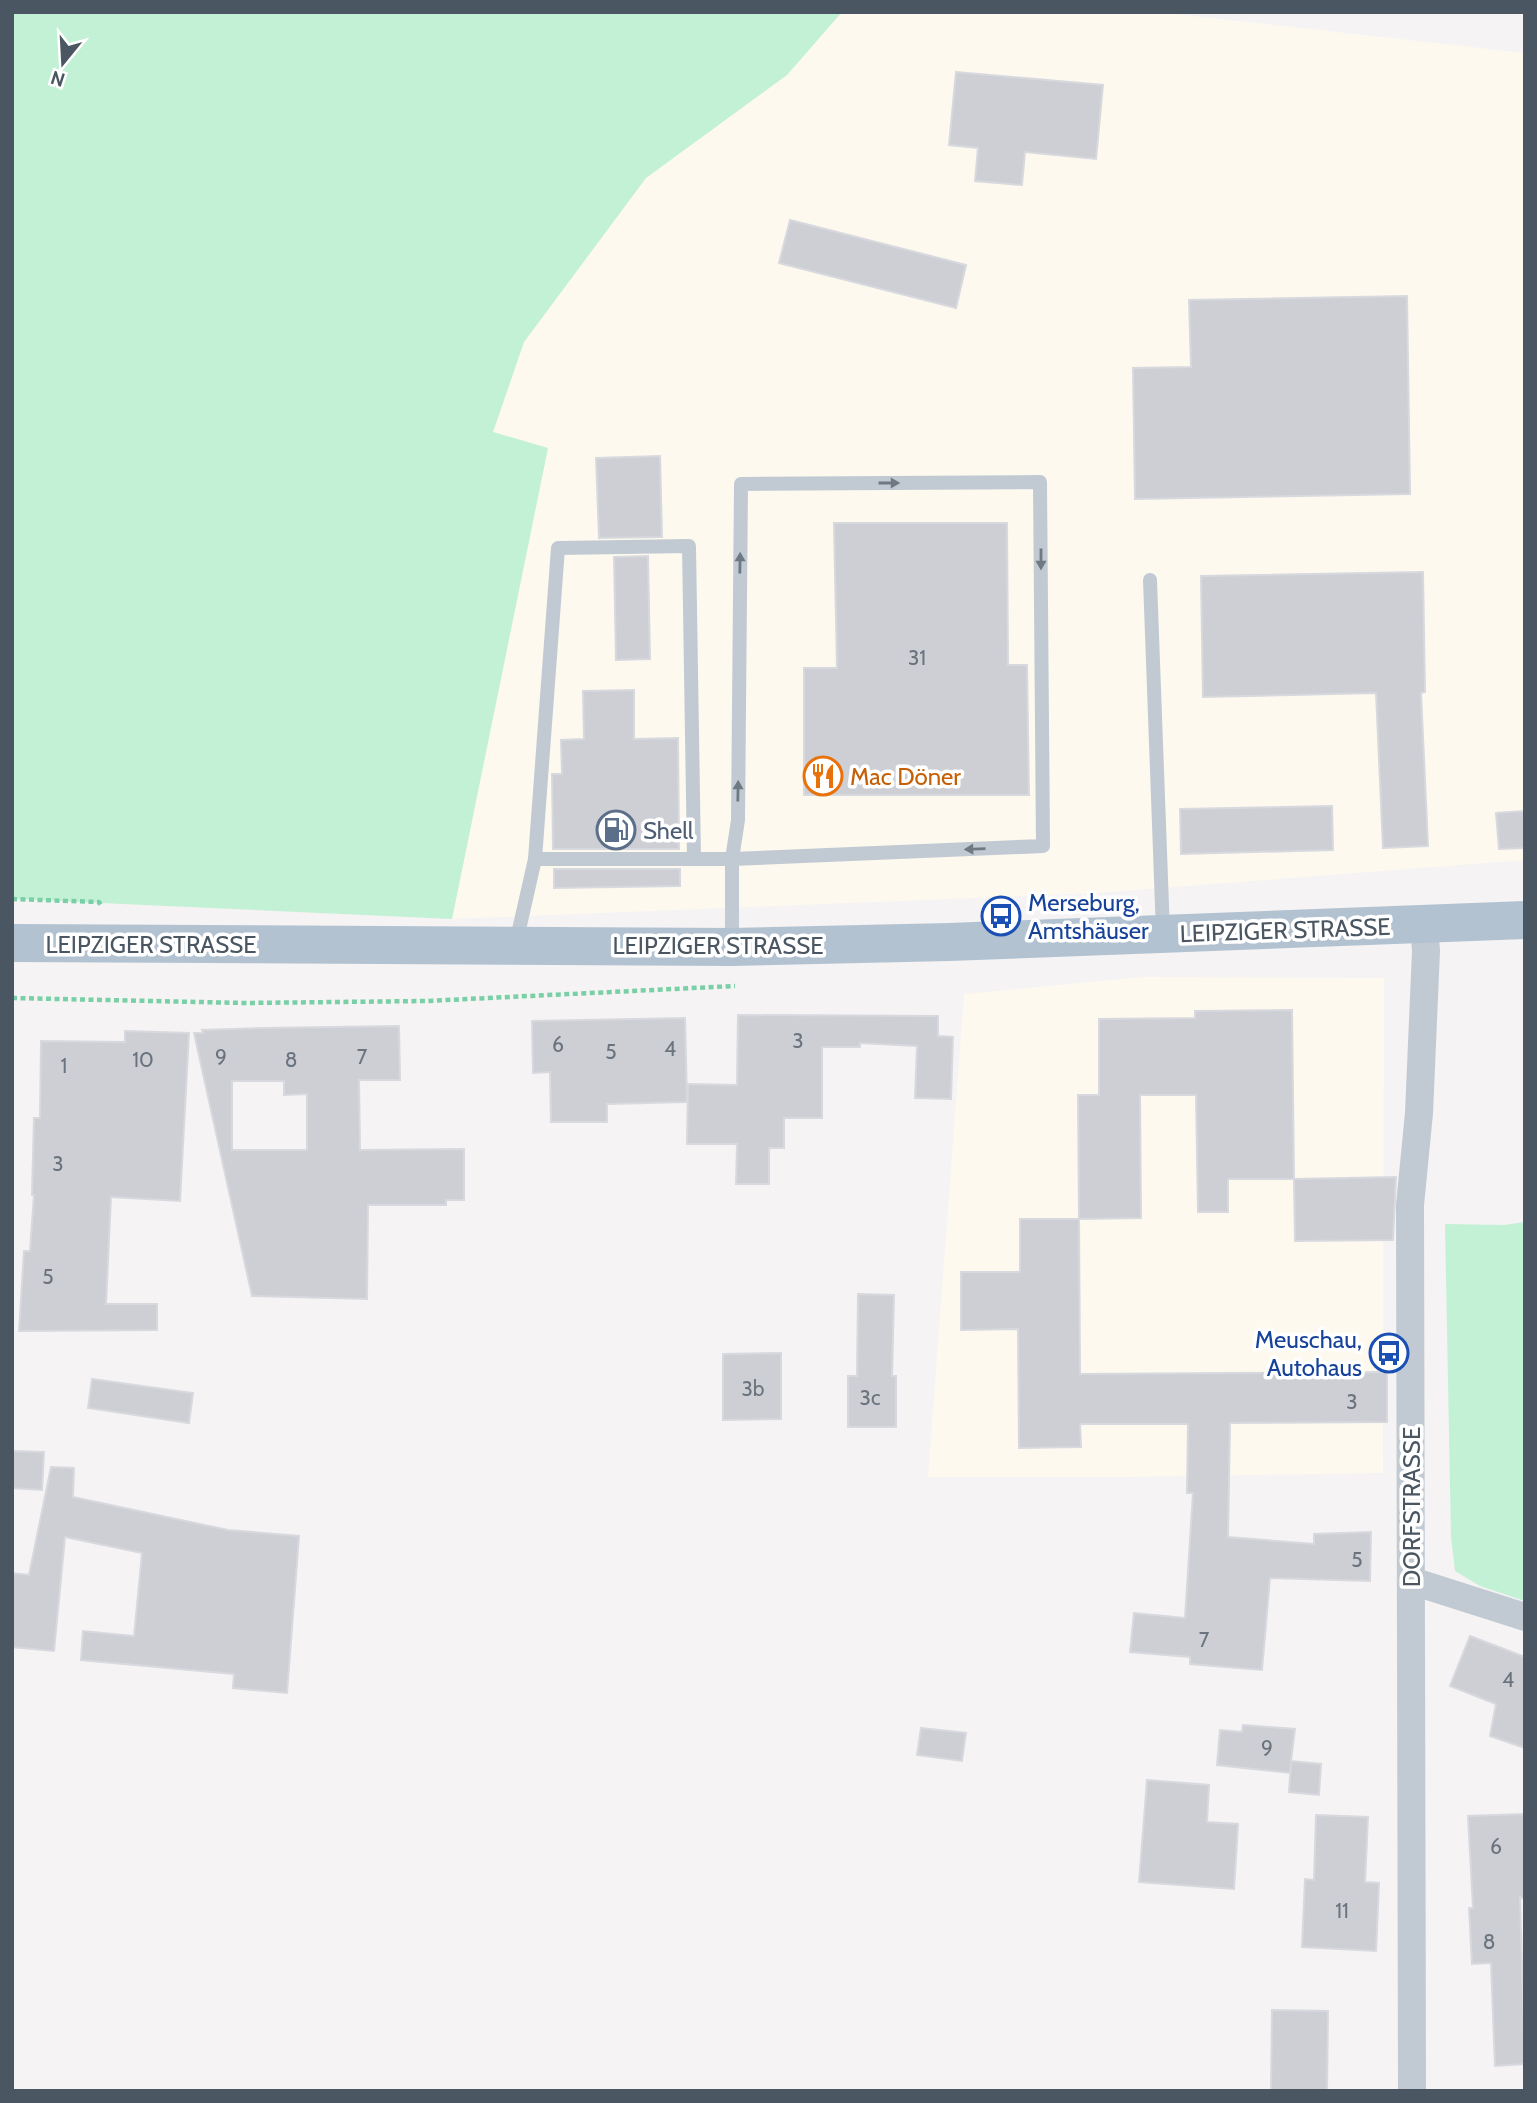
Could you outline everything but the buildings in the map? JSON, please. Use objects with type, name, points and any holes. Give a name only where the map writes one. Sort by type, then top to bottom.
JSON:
[{"type":"main road","name":"LEIPZIGER STRASSE","points":[[12,943],[732,947],[1525,920]]},
{"type":"street","name":"DORFSTRASSE","points":[[1412,2091],[1410,1205],[1419,1113],[1426,951],[1424,925]]},
{"type":"street","points":[[1412,1581],[1525,1618]]},
{"type":"lane","points":[[535,859],[732,859],[1043,846],[1040,482],[741,484],[737,820],[732,859],[732,947]]},
{"type":"lane","points":[[516,944],[535,859],[558,548],[689,546],[694,859]]},
{"type":"lane","points":[[1150,580],[1163,934]]},
{"type":"shaded area","points":[[842,12],[1157,12],[1525,53],[1525,860],[1097,893],[452,919],[548,448],[493,432],[524,342],[646,178],[787,75]]},
{"type":"shaded area","points":[[1144,977],[1384,978],[1383,1473],[928,1477],[964,994]]},
{"type":"green space","points":[[12,12],[842,12],[787,75],[646,178],[524,342],[493,432],[548,448],[452,919],[12,899]]},
{"type":"green space","points":[[1525,1222],[1525,1601],[1480,1586],[1455,1571],[1451,1537],[1445,1224],[1504,1225]]},
{"type":"place","name":"Mac Döner","points":[[823,776]]},
{"type":"place","name":"Shell","points":[[616,830]]},
{"type":"place","name":"Merseburg, Amtshäuser","points":[[1001,916]]},
{"type":"place","name":"Meuschau, Autohaus","points":[[1389,1353]]}]
